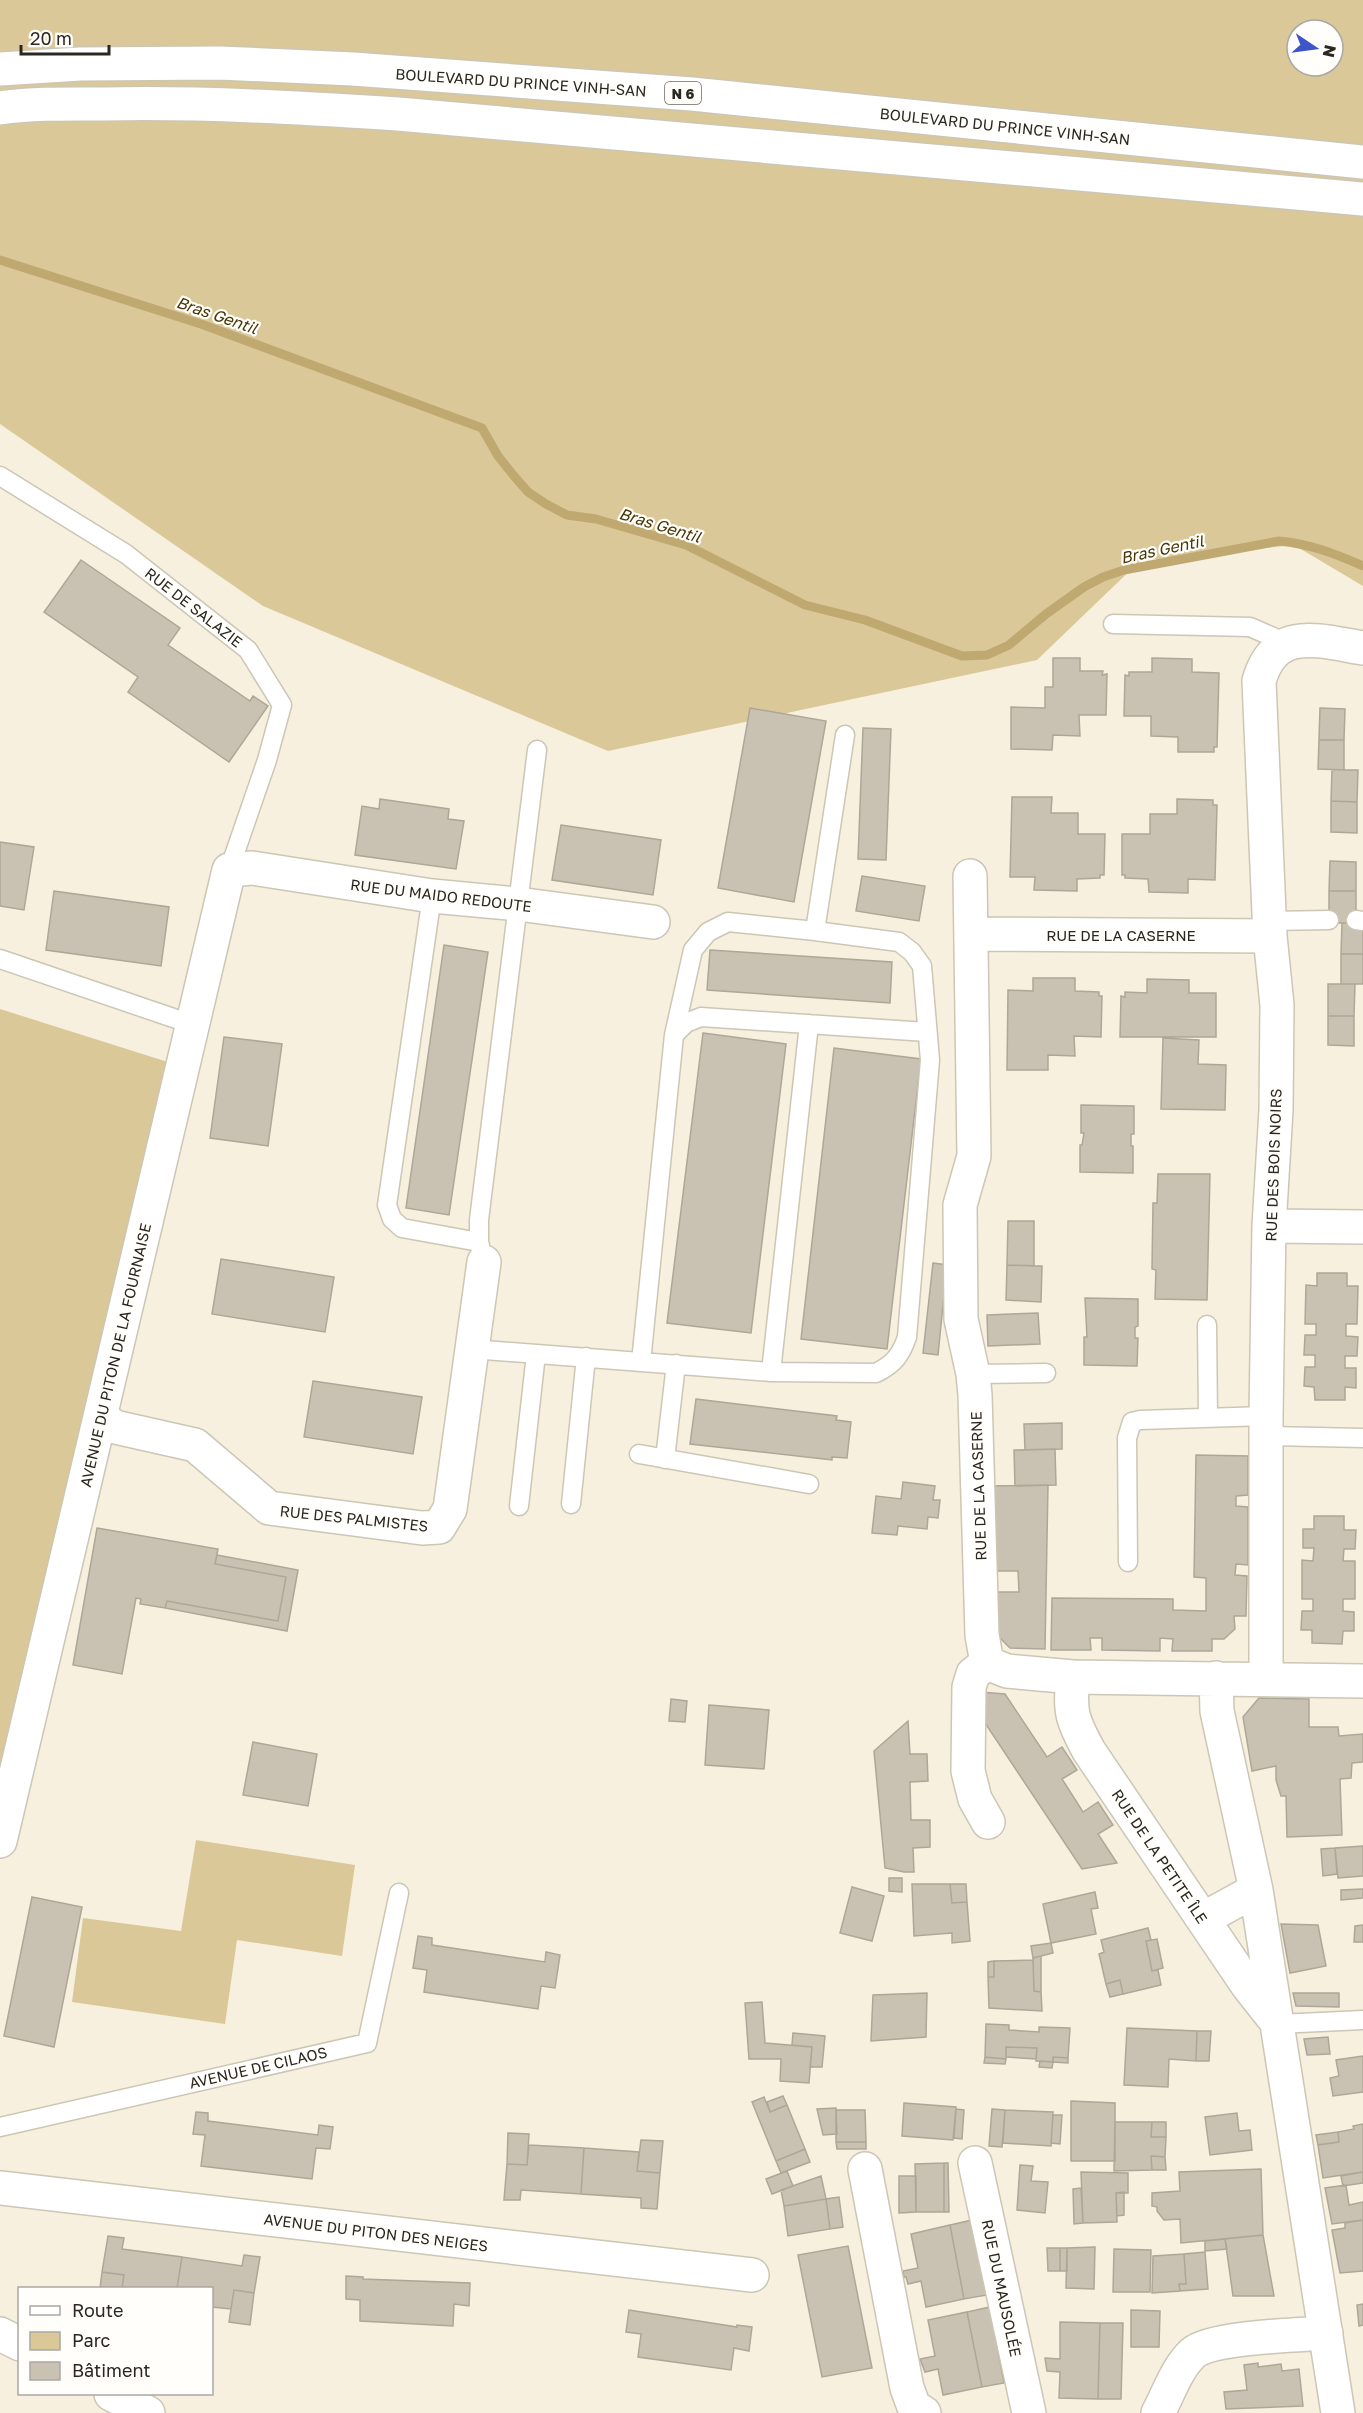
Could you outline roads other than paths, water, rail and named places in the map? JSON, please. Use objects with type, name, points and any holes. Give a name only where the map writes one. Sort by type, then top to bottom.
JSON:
[{"type":"street","name":"BOULEVARD DU PRINCE VINH-SAN","points":[[0,69],[80,64],[220,63],[353,69],[692,94],[1363,162]]},
{"type":"street","points":[[0,108],[22,105],[146,103],[270,106],[398,114],[1363,199]]},
{"type":"street","points":[[1279,650],[1307,640],[1363,648]]},
{"type":"street","name":"RUE DES BOIS NOIRS","points":[[1266,1679],[1269,1226],[1276,1110],[1277,1005],[1270,929],[1259,681],[1264,663],[1279,650]]},
{"type":"street","name":"RUE DU MAIDO REDOUTE","points":[[229,870],[252,868],[432,896],[518,904],[653,922]]},
{"type":"street","name":"AVENUE DU PITON DE LA FOURNAISE","points":[[0,1841],[229,870]]},
{"type":"street","name":"RUE DE LA CASERNE","points":[[970,876],[974,1156],[960,1205],[961,1319],[973,1374],[982,1635],[987,1663]]},
{"type":"street","name":"RUE DE LA CASERNE","points":[[971,934],[1270,929]]},
{"type":"street","points":[[1269,1226],[1363,1227]]},
{"type":"street","name":"RUE DES PALMISTES","points":[[100,1417],[115,1427],[195,1445],[269,1508],[422,1528],[439,1527],[450,1509],[482,1252]]},
{"type":"street","points":[[988,1822],[975,1799],[968,1771],[969,1687],[974,1674],[987,1663],[1007,1671],[1072,1677],[1363,1681]]},
{"type":"street","name":"RUE DE LA PETITE ÎLE","points":[[1072,1677],[1070,1702],[1073,1722],[1089,1750],[1248,1986],[1278,2024]]},
{"type":"street","name":"RUE DE LA PETITE ÎLE","points":[[1216,1678],[1217,1711],[1256,1890],[1338,2413]]},
{"type":"street","points":[[1203,1919],[1256,1890]]},
{"type":"street","name":"RUE DU MAUSOLÉE","points":[[975,2163],[1029,2413]]},
{"type":"street","points":[[865,2169],[907,2388],[915,2411]]},
{"type":"street","name":"AVENUE DU PITON DES NEIGES","points":[[0,2188],[752,2275]]},
{"type":"street","points":[[1158,2413],[1180,2369],[1194,2352],[1214,2343],[1326,2333]]},
{"type":"street","points":[[0,2334],[18,2343]]},
{"type":"street","points":[[113,2395],[148,2413]]},
{"type":"lane","name":"RUE DE SALAZIE","points":[[0,476],[126,554],[248,650],[282,705],[267,760],[229,870]]},
{"type":"lane","points":[[1113,624],[1250,627],[1279,650]]},
{"type":"lane","points":[[816,931],[845,735]]},
{"type":"lane","points":[[432,896],[387,1205],[392,1219],[402,1228],[482,1252],[480,1209],[537,750]]},
{"type":"lane","points":[[1270,929],[1329,920]]},
{"type":"lane","points":[[471,1349],[771,1372],[876,1372],[891,1365],[902,1353],[907,1337],[930,1060],[922,966],[912,952],[898,942],[728,922],[708,932],[693,950],[675,1035],[641,1362]]},
{"type":"lane","points":[[0,959],[191,1024]]},
{"type":"lane","points":[[675,1035],[686,1023],[701,1017],[927,1032]]},
{"type":"lane","points":[[771,1372],[809,1024]]},
{"type":"lane","points":[[1208,1324],[1208,1417]]},
{"type":"lane","points":[[519,1506],[536,1354]]},
{"type":"lane","points":[[571,1504],[586,1357]]},
{"type":"lane","points":[[665,1459],[676,1364]]},
{"type":"lane","points":[[973,1374],[1046,1373]]},
{"type":"lane","points":[[1128,1562],[1126,1438],[1132,1422],[1208,1417],[1363,1438]]},
{"type":"lane","points":[[639,1454],[808,1484]]},
{"type":"lane","name":"AVENUE DE CILAOS","points":[[0,2127],[367,2043],[399,1893]]},
{"type":"lane","points":[[1278,2024],[1363,2020]]},
{"type":"waterway","name":"Bras Gentil","points":[[0,260],[201,324],[482,428],[498,456],[528,492],[567,515],[596,519],[686,545],[805,605],[865,620],[962,656],[987,655],[1009,645],[1046,614],[1084,587],[1124,570],[1279,541],[1322,550],[1363,566]]}]
